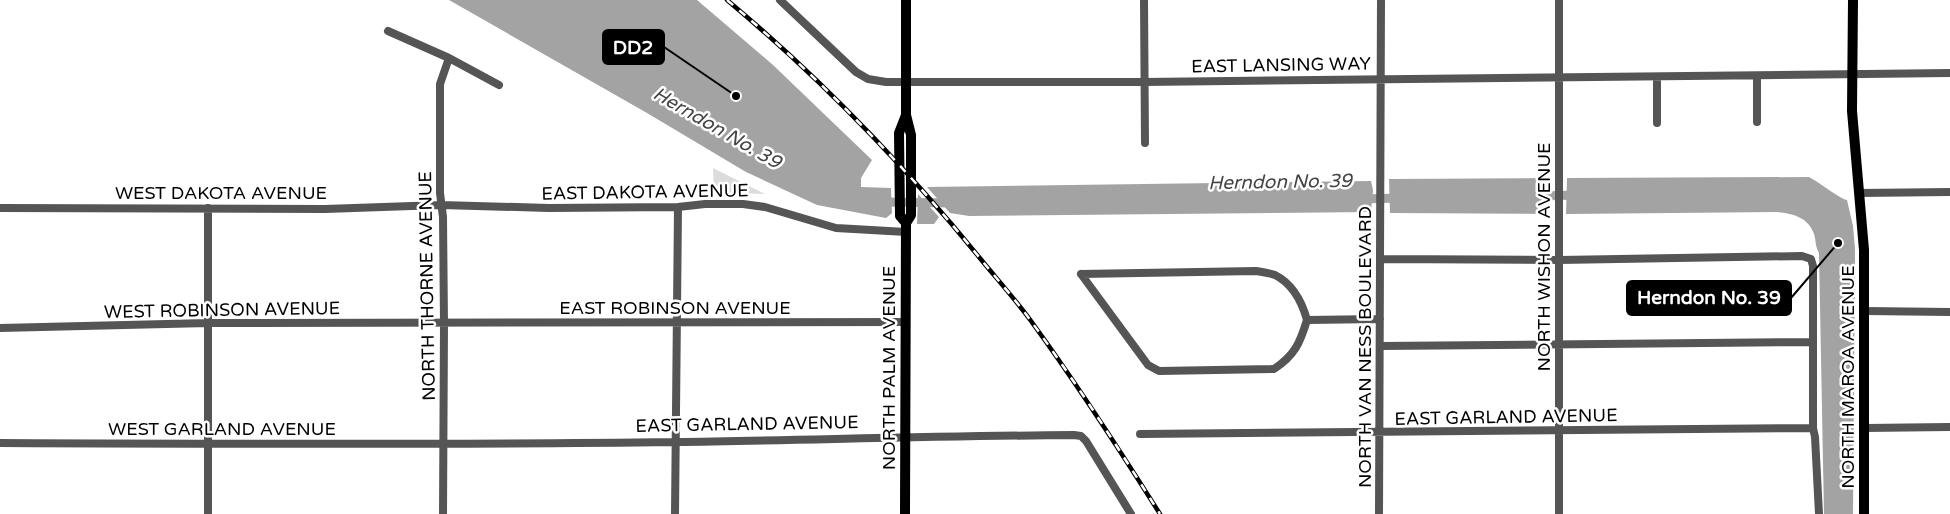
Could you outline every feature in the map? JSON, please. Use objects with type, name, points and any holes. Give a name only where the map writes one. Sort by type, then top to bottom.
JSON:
[{"type":"main road","name":"NORTH PALM AVENUE","points":[[905,221],[911,191],[911,134],[906,115],[906,0]]},
{"type":"main road","name":"NORTH MAROA AVENUE","points":[[1852,0],[1852,111],[1864,250],[1864,514]]},
{"type":"main road","name":"NORTH PALM AVENUE","points":[[905,514],[905,221],[899,189],[899,133],[906,115]]},
{"type":"street","name":"EAST LANSING WAY","points":[[780,0],[856,72],[868,79],[907,83],[1950,73]]},
{"type":"street","points":[[1144,0],[1145,144]]},
{"type":"street","name":"NORTH VAN NESS BOULEVARD","points":[[1379,514],[1381,0]]},
{"type":"street","name":"NORTH WISHON AVENUE","points":[[1559,0],[1559,514]]},
{"type":"street","points":[[388,31],[449,58],[499,85]]},
{"type":"street","name":"NORTH THORNE AVENUE","points":[[443,514],[444,324],[440,84],[449,58]]},
{"type":"street","points":[[1757,76],[1757,122]]},
{"type":"street","points":[[1657,77],[1657,123]]},
{"type":"street","points":[[1859,193],[1950,192]]},
{"type":"street","name":"EAST DAKOTA AVENUE","points":[[441,205],[549,208],[678,207],[705,204],[743,204],[765,207],[836,228],[905,221]]},
{"type":"street","name":"WEST DAKOTA AVENUE","points":[[0,208],[325,209],[441,205]]},
{"type":"street","points":[[676,514],[678,207]]},
{"type":"street","points":[[208,208],[208,514]]},
{"type":"street","points":[[1380,259],[1559,260],[1802,256],[1811,258],[1813,266],[1813,428],[1819,514]]},
{"type":"street","points":[[1256,271],[1275,275],[1292,288],[1302,304],[1307,320],[1296,349],[1274,369],[1159,371],[1148,364],[1081,274],[1256,271]]},
{"type":"street","points":[[1864,310],[1950,312]]},
{"type":"street","points":[[1307,320],[1380,320]]},
{"type":"street","name":"EAST ROBINSON AVENUE","points":[[444,324],[905,322]]},
{"type":"street","name":"WEST ROBINSON AVENUE","points":[[0,328],[208,323],[444,324]]},
{"type":"street","points":[[1380,346],[1813,342]]},
{"type":"street","points":[[1865,428],[1950,427]]},
{"type":"street","name":"EAST GARLAND AVENUE","points":[[1140,434],[1813,428]]},
{"type":"street","name":"EAST GARLAND AVENUE","points":[[443,443],[676,442],[1074,434],[1081,436],[1086,441],[1131,514]]},
{"type":"street","name":"WEST GARLAND AVENUE","points":[[0,443],[443,443]]},
{"type":"shaded area","points":[[713,168],[765,194],[714,192]]},
{"type":"water","points":[[449,0],[697,0],[773,65],[872,160],[861,178],[861,187],[891,188],[892,213],[886,218],[817,205],[746,172]]},
{"type":"water","points":[[1809,177],[1847,200],[1853,226],[1855,249],[1853,514],[1824,514],[1819,253],[1814,234],[1808,224],[1794,215],[1778,212],[1566,214],[1567,178]]},
{"type":"water","points":[[1548,178],[1550,187],[1548,214],[1390,213],[1389,179]]},
{"type":"water","points":[[1371,181],[1373,190],[1371,212],[969,216],[950,213],[927,187]]},
{"type":"water","points":[[918,194],[939,217],[934,224],[917,224]]},
{"type":"waterway","name":"Herndon No. 39","points":[[1539,196],[1578,195]]},
{"type":"waterway","name":"Herndon No. 39","points":[[1361,199],[1401,198]]},
{"type":"waterway","name":"Herndon No. 39","points":[[881,202],[953,203]]},
{"type":"railway","points":[[727,0],[761,29],[859,122],[950,222],[1031,321],[1065,369],[1160,514]]},
{"type":"place","name":"DD2","points":[[736,96]]},
{"type":"place","name":"Herndon No. 39","points":[[1838,243]]}]
